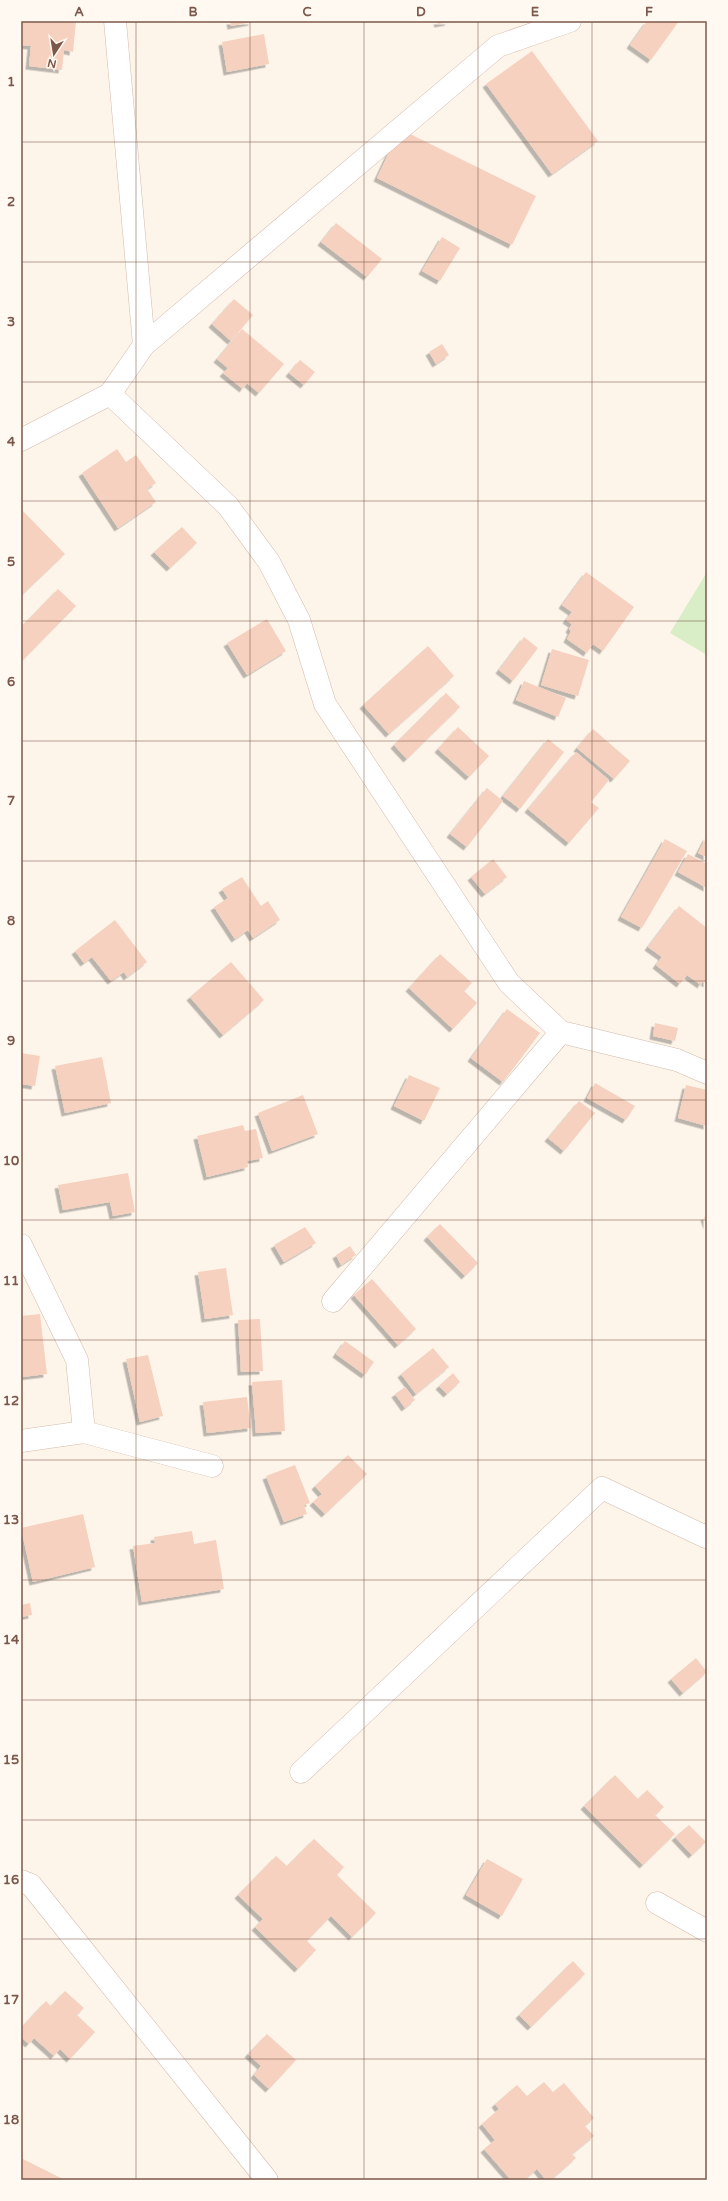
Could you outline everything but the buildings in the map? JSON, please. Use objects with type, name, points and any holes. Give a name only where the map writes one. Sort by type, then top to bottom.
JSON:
[{"type":"street","points":[[115,21],[144,345]]},
{"type":"street","points":[[21,440],[110,394],[144,345],[498,46],[570,21]]},
{"type":"street","points":[[110,394],[228,506],[269,562],[299,620],[325,704],[509,983],[561,1032],[677,1060],[707,1073]]},
{"type":"street","points":[[333,1301],[561,1032]]},
{"type":"street","points":[[21,1245],[77,1360],[84,1432]]},
{"type":"street","points":[[21,1440],[84,1432],[212,1466]]},
{"type":"street","points":[[301,1772],[602,1488],[706,1537],[707,1535]]},
{"type":"street","points":[[21,1882],[31,1885],[267,2180]]},
{"type":"street","points":[[657,1903],[707,1931]]},
{"type":"green space","points":[[707,572],[707,655],[670,633]]}]
